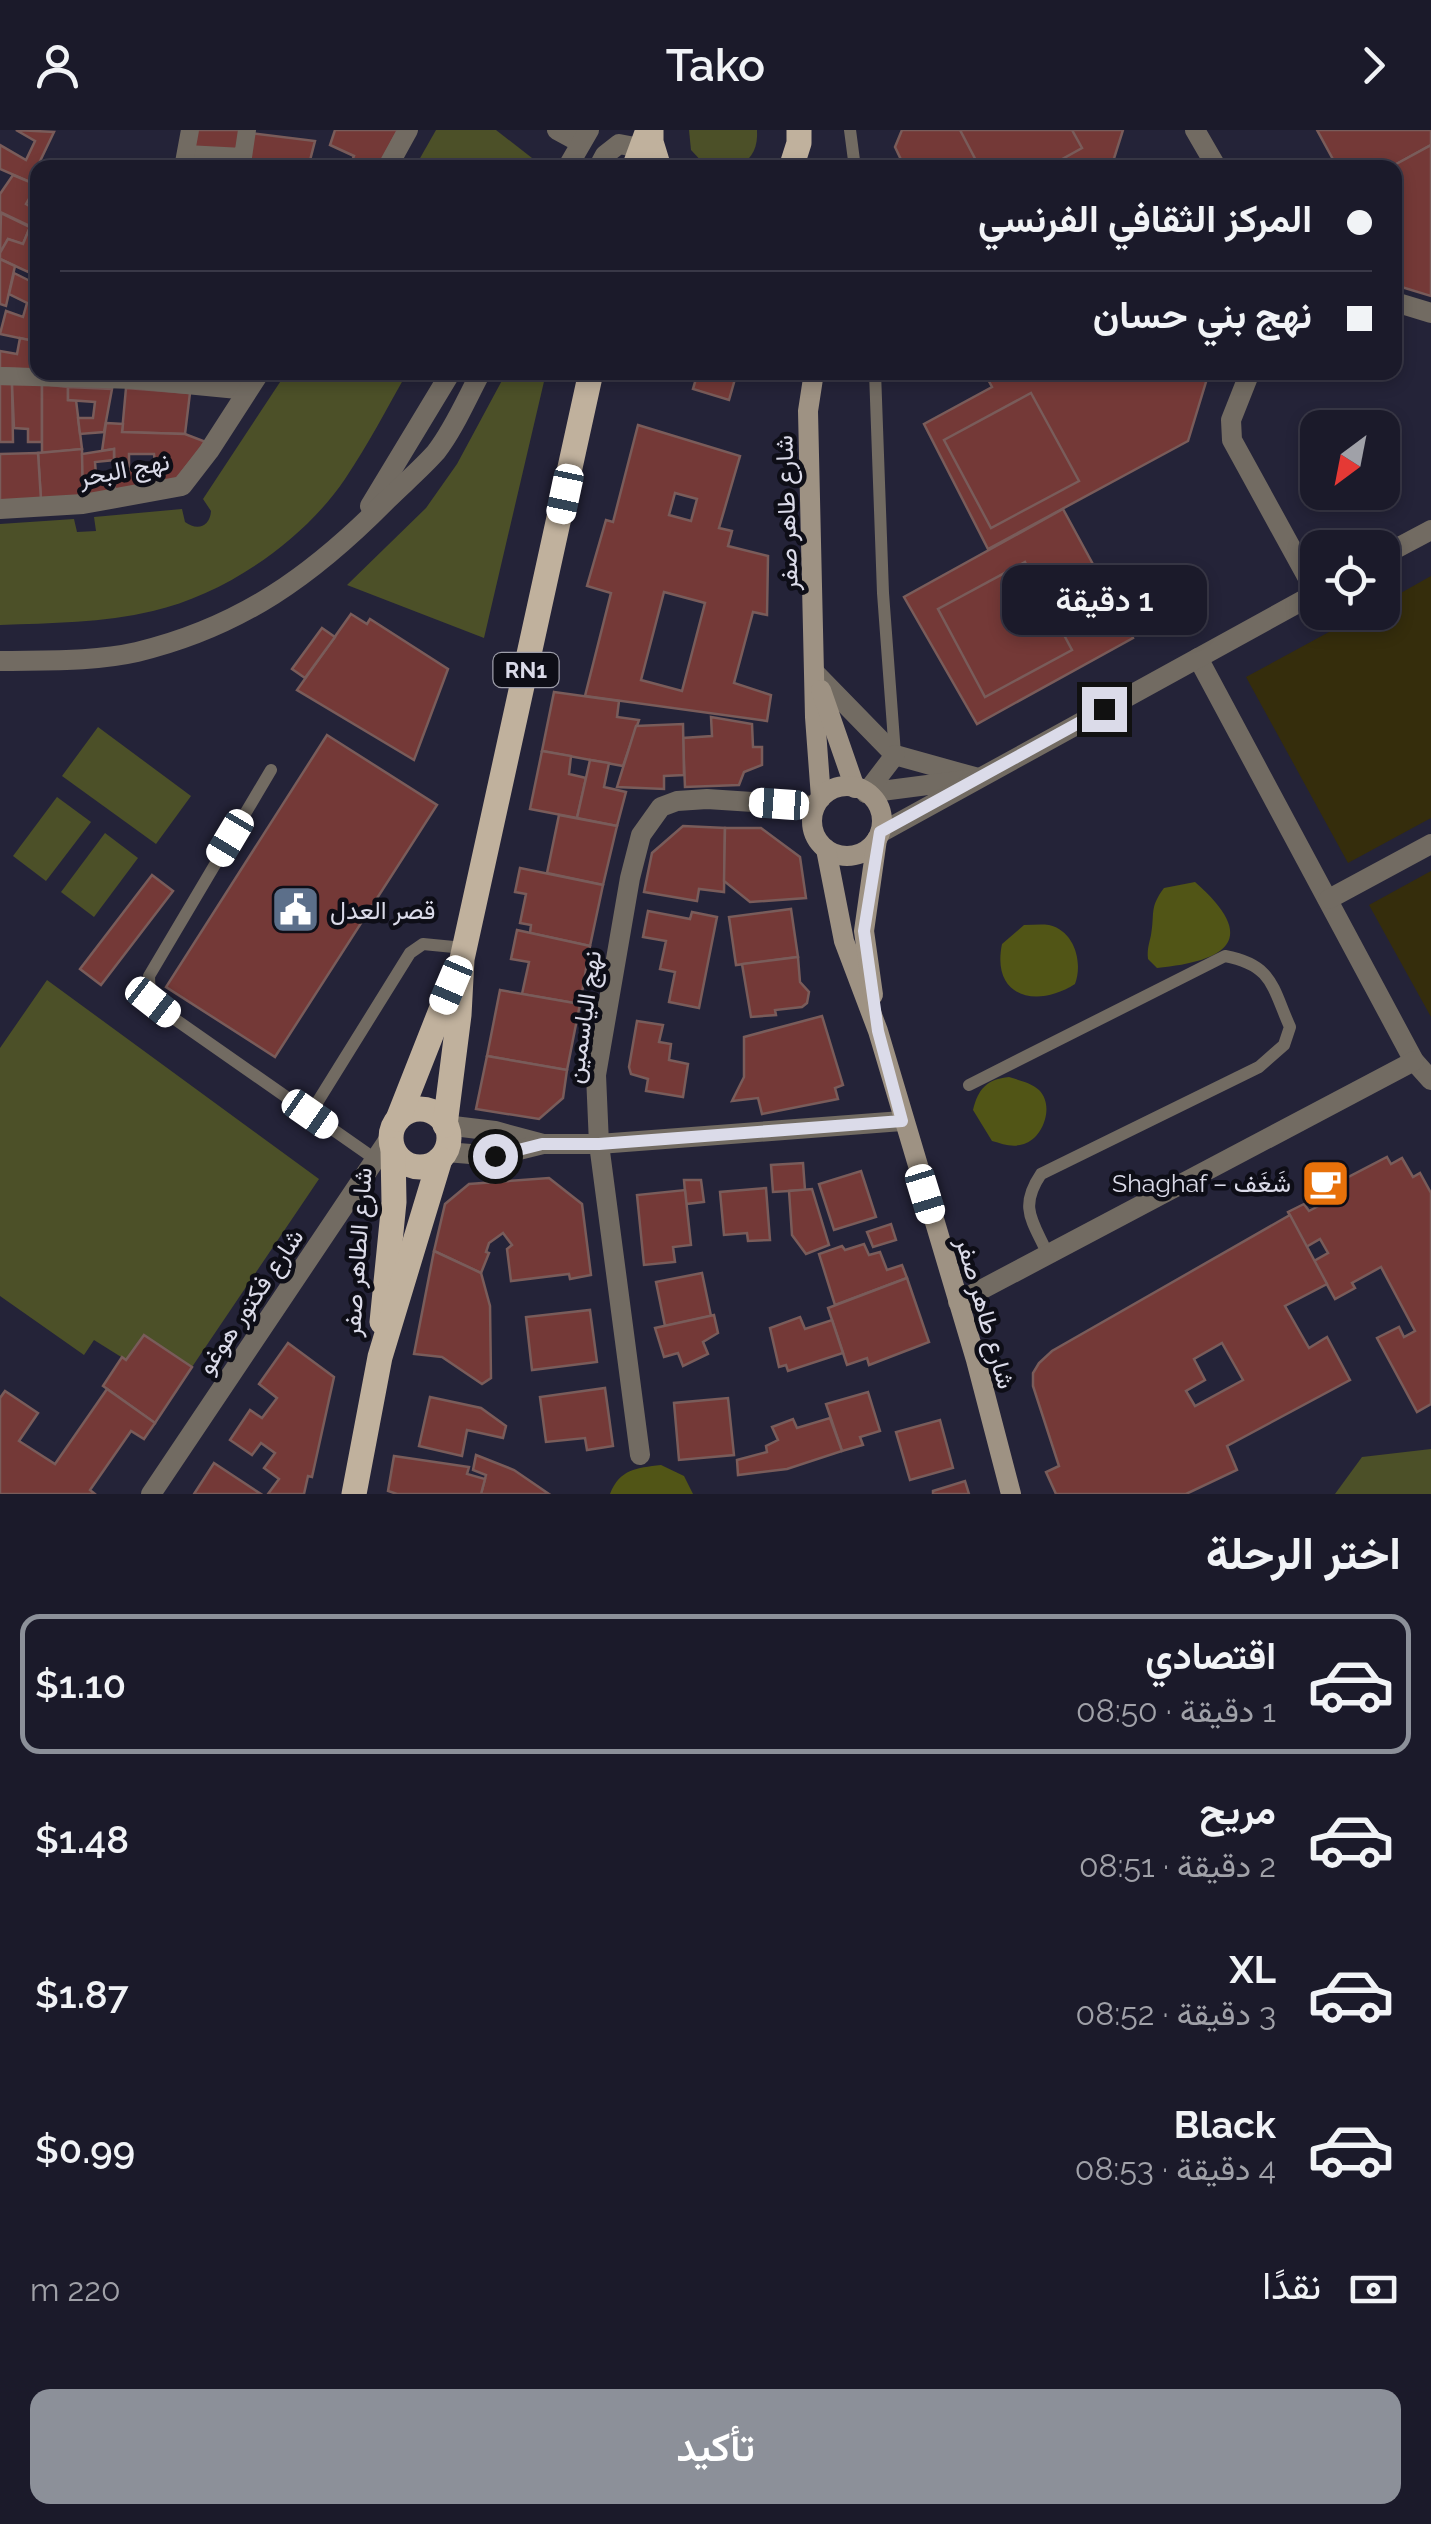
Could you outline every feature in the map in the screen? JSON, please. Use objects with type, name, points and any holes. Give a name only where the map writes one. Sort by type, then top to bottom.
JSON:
[{"type":"main road","name":"شارع الطاهر صفر","points":[[380,1357],[444,1145],[463,954],[591,380]]},
{"type":"main road","name":"شارع طاهر صفر","points":[[801,380],[808,412]]},
{"type":"main road","name":"شارع طاهر صفر","points":[[813,380],[808,412],[818,802],[812,830],[826,849],[844,941],[878,1031],[1010,1494]]},
{"type":"main road","name":"شارع طاهر صفر","points":[[816,674],[861,790],[880,810],[864,931],[878,1031]]},
{"type":"main road","points":[[818,802],[837,788],[861,790]]},
{"type":"main road","points":[[826,849],[848,856],[870,848],[878,836]]},
{"type":"main road","name":"شارع الطاهر صفر","points":[[354,1494],[380,1357],[394,1202],[389,1141],[463,954]]},
{"type":"main road","points":[[423,1109],[440,1117],[444,1145],[430,1165],[409,1165],[389,1141],[405,1113],[423,1109]]},
{"type":"street","points":[[185,160],[190,130]]},
{"type":"street","points":[[200,160],[243,157],[247,130]]},
{"type":"street","points":[[391,160],[408,130]]},
{"type":"street","points":[[558,130],[585,137],[572,160]]},
{"type":"street","points":[[1195,130],[1213,160]]},
{"type":"street","points":[[602,160],[619,144],[648,151]]},
{"type":"street","points":[[1402,304],[1431,313]]},
{"type":"street","points":[[0,376],[30,376]]},
{"type":"street","points":[[166,380],[248,391]]},
{"type":"street","name":"نهج البحر","points":[[0,509],[83,504],[182,486],[255,380]]},
{"type":"street","points":[[347,541],[446,380]]},
{"type":"street","points":[[0,661],[116,655],[183,639],[272,598],[347,541],[437,450],[476,380]]},
{"type":"street","points":[[1247,380],[1232,420],[1232,440],[1300,562]]},
{"type":"street","points":[[1400,546],[1431,530]]},
{"type":"street","points":[[878,836],[1300,601]]},
{"type":"street","points":[[1198,658],[1414,1061],[1431,1080]]},
{"type":"street","points":[[816,674],[895,755],[978,778]]},
{"type":"street","points":[[861,790],[895,755]]},
{"type":"street","points":[[861,790],[978,778]]},
{"type":"street","name":"نهج الياسمين","points":[[640,1456],[599,1144],[596,1074],[641,835],[662,807],[677,801],[818,802]]},
{"type":"street","points":[[1329,899],[1431,844]]},
{"type":"street","points":[[958,1302],[1414,1061]]},
{"type":"street","points":[[444,1145],[495,1156],[542,1144],[599,1144],[902,1121]]},
{"type":"street","name":"شارع فكتور هوغو","points":[[152,1494],[389,1141]]},
{"type":"lane","points":[[850,130],[855,160]]},
{"type":"lane","points":[[875,380],[883,593],[895,755]]},
{"type":"lane","points":[[271,770],[149,976],[149,990],[153,1002],[169,1015],[310,1114],[389,1141]]},
{"type":"lane","points":[[310,1114],[410,953],[423,944],[463,954]]},
{"type":"lane","points":[[968,1085],[1225,956],[1263,969],[1290,1028],[1284,1045],[1259,1067],[1041,1174],[1029,1192],[1026,1208],[1048,1255]]},
{"type":"green space","points":[[436,130],[496,130],[532,158],[531,160],[419,160]]},
{"type":"green space","points":[[689,130],[757,130],[754,151],[746,160],[700,160],[691,150]]},
{"type":"green space","points":[[281,380],[403,380],[328,502],[285,544],[235,578],[180,603],[134,615],[0,625],[0,524],[74,519],[77,532],[96,531],[94,517],[182,509],[185,522],[202,526],[211,511],[203,499]]},
{"type":"green space","points":[[502,380],[544,380],[484,638],[347,585],[426,508],[457,464]]},
{"type":"green space","points":[[98,727],[191,796],[156,844],[62,776]]},
{"type":"green space","points":[[57,797],[91,822],[46,881],[13,856]]},
{"type":"green space","points":[[105,833],[138,858],[94,917],[61,892]]},
{"type":"green space","points":[[1195,882],[1226,919],[1230,932],[1227,944],[1202,960],[1157,968],[1148,959],[1156,901],[1164,888]]},
{"type":"green space","points":[[1024,925],[1049,925],[1065,934],[1077,958],[1075,984],[1046,996],[1020,993],[1010,987],[1000,962],[1002,944]]},
{"type":"green space","points":[[47,980],[319,1179],[192,1367],[144,1335],[126,1360],[94,1340],[84,1355],[0,1296],[0,1048]]},
{"type":"green space","points":[[1009,1077],[1036,1088],[1046,1104],[1045,1121],[1037,1135],[1020,1145],[992,1141],[973,1110],[985,1086]]},
{"type":"green space","points":[[1431,1449],[1431,1494],[1335,1494],[1362,1457]]},
{"type":"green space","points":[[661,1465],[684,1476],[693,1494],[610,1494],[619,1479],[630,1471]]},
{"type":"sand","points":[[1431,576],[1431,818],[1348,863],[1246,677],[1333,630],[1400,630],[1400,593]]},
{"type":"sand","points":[[1431,871],[1431,1017],[1369,905]]},
{"type":"building","points":[[16,130],[54,132],[41,160],[30,160],[30,182],[0,169],[0,145],[26,160],[35,141]]},
{"type":"building","points":[[196,130],[243,130],[240,152],[193,150]]},
{"type":"building","points":[[335,130],[398,130],[382,160],[352,160],[354,156],[330,145]]},
{"type":"building","points":[[902,130],[1123,130],[1114,160],[901,160],[895,147]]},
{"type":"building","points":[[960,130],[1072,130],[1082,148],[1060,160],[976,160]]},
{"type":"building","points":[[1317,130],[1431,130],[1431,145],[1402,161],[1333,160]]},
{"type":"building","points":[[250,133],[315,141],[310,160],[249,160]]},
{"type":"building","points":[[1431,145],[1431,296],[1402,287],[1402,161]]},
{"type":"building","points":[[13,175],[30,182],[26,204],[30,206],[30,226],[0,212],[0,194]]},
{"type":"building","points":[[1,213],[30,227],[23,244],[8,239],[0,253]]},
{"type":"building","points":[[30,227],[28,272],[0,259],[8,239],[23,244]]},
{"type":"building","points":[[0,259],[15,266],[6,306],[0,304]]},
{"type":"building","points":[[14,273],[30,281],[30,340],[0,334],[6,311],[23,317],[27,303],[9,294]]},
{"type":"building","points":[[20,338],[30,340],[30,370],[0,368],[0,351],[17,354]]},
{"type":"building","points":[[696,380],[735,380],[729,400],[693,389]]},
{"type":"building","points":[[988,380],[1207,380],[1188,441],[988,549],[924,424],[992,387]]},
{"type":"building","points":[[0,384],[12,384],[13,442],[0,442]]},
{"type":"building","points":[[12,384],[42,384],[42,442],[28,442],[28,429],[14,428]]},
{"type":"building","points":[[42,384],[68,387],[68,400],[76,400],[82,449],[42,453]]},
{"type":"building","points":[[68,387],[112,389],[104,432],[80,434],[78,418],[93,418],[95,402],[68,400]]},
{"type":"building","points":[[126,388],[190,393],[185,434],[122,432]]},
{"type":"building","points":[[1031,393],[1079,481],[991,528],[944,440]]},
{"type":"building","points":[[106,423],[123,424],[122,432],[185,434],[206,442],[176,479],[115,492],[114,449],[102,451]],"holes":[[[129,454],[154,454],[156,470],[129,470]]]},
{"type":"building","points":[[638,425],[740,456],[719,528],[732,531],[728,546],[768,556],[767,615],[753,612],[734,683],[771,695],[767,721],[585,696],[611,593],[587,586],[606,520],[613,522]],"holes":[[[675,493],[697,499],[691,521],[669,515]],[[664,592],[705,603],[682,691],[641,680]]]},
{"type":"building","points":[[82,449],[83,496],[41,500],[38,453]]},
{"type":"building","points":[[114,449],[114,460],[95,462],[96,475],[114,473],[115,492],[83,496],[82,454]]},
{"type":"building","points":[[38,453],[41,500],[0,502],[0,454]]},
{"type":"building","points":[[1063,509],[1133,638],[977,724],[904,597]]},
{"type":"building","points":[[1025,562],[1072,650],[985,697],[938,609]]},
{"type":"building","points":[[351,614],[367,624],[370,619],[448,669],[414,760],[297,690]]},
{"type":"building","points":[[322,628],[335,637],[305,678],[292,669]]},
{"type":"building","points":[[554,692],[619,701],[617,717],[639,720],[623,766],[542,751]]},
{"type":"building","points":[[711,717],[752,724],[753,747],[762,747],[762,765],[744,772],[739,785],[685,787],[683,738],[712,736]]},
{"type":"building","points":[[683,724],[684,775],[664,776],[664,789],[617,787],[636,726]]},
{"type":"building","points":[[327,735],[437,805],[275,1057],[166,987]]},
{"type":"building","points":[[542,751],[571,756],[569,774],[586,778],[577,818],[530,809]]},
{"type":"building","points":[[590,760],[609,763],[604,787],[626,792],[617,826],[577,818]]},
{"type":"building","points":[[559,815],[617,826],[603,885],[547,873]]},
{"type":"building","points":[[683,826],[725,828],[724,892],[699,889],[697,901],[644,892],[652,853]]},
{"type":"building","points":[[725,828],[761,828],[800,857],[806,898],[750,902],[724,881]]},
{"type":"building","points":[[520,868],[603,885],[590,946],[530,933],[531,925],[520,923],[526,894],[515,892]]},
{"type":"building","points":[[152,875],[173,891],[101,985],[80,969]]},
{"type":"building","points":[[791,909],[798,957],[736,965],[729,917]]},
{"type":"building","points":[[648,911],[690,919],[692,912],[717,917],[699,1008],[669,1002],[675,972],[660,969],[666,941],[643,937]]},
{"type":"building","points":[[517,930],[590,946],[580,1004],[522,994],[529,962],[511,959]]},
{"type":"building","points":[[798,957],[800,982],[809,992],[807,1003],[775,1010],[776,1015],[751,1017],[742,964]]},
{"type":"building","points":[[500,990],[580,1004],[567,1070],[487,1056]]},
{"type":"building","points":[[822,1016],[843,1085],[835,1088],[838,1099],[762,1114],[758,1098],[732,1101],[744,1077],[744,1037]]},
{"type":"building","points":[[637,1021],[663,1025],[659,1042],[671,1044],[669,1060],[688,1064],[683,1097],[646,1091],[648,1079],[631,1074]]},
{"type":"building","points":[[487,1056],[567,1070],[563,1098],[539,1119],[476,1109]]},
{"type":"building","points":[[1387,1157],[1391,1164],[1402,1158],[1413,1177],[1420,1173],[1431,1193],[1431,1404],[1417,1412],[1377,1338],[1399,1327],[1404,1337],[1415,1331],[1381,1267],[1352,1283],[1355,1288],[1335,1299],[1314,1261],[1328,1253],[1320,1239],[1306,1247],[1288,1212],[1304,1204],[1309,1211],[1339,1195],[1333,1185]]},
{"type":"building","points":[[803,1163],[805,1190],[773,1192],[771,1165]]},
{"type":"building","points":[[861,1171],[876,1217],[834,1230],[819,1184]]},
{"type":"building","points":[[549,1178],[582,1204],[591,1275],[511,1281],[507,1249],[512,1245],[503,1233],[489,1243],[481,1273],[434,1251],[445,1204],[469,1184]]},
{"type":"building","points":[[684,1180],[701,1180],[704,1202],[686,1204]]},
{"type":"building","points":[[766,1188],[770,1240],[748,1241],[747,1233],[724,1235],[720,1192]]},
{"type":"building","points":[[812,1189],[829,1245],[806,1254],[792,1235],[789,1191]]},
{"type":"building","points":[[685,1190],[691,1245],[673,1247],[675,1262],[644,1265],[637,1195]]},
{"type":"building","points":[[1290,1215],[1327,1284],[1285,1306],[1309,1348],[1327,1337],[1350,1380],[1227,1446],[1237,1470],[1186,1494],[1056,1494],[1046,1472],[1059,1466],[1033,1386],[1033,1373],[1052,1351]],"holes":[[[1222,1343],[1243,1380],[1195,1406],[1186,1391],[1205,1380],[1194,1359]]]},
{"type":"building","points":[[891,1224],[896,1240],[873,1247],[867,1232]]},
{"type":"building","points":[[864,1244],[869,1255],[880,1252],[887,1270],[902,1265],[907,1278],[835,1305],[819,1254]]},
{"type":"building","points":[[434,1251],[481,1273],[490,1306],[491,1378],[482,1384],[442,1357],[414,1354]]},
{"type":"building","points":[[702,1273],[711,1316],[665,1326],[656,1282]]},
{"type":"building","points":[[907,1278],[929,1342],[869,1365],[867,1358],[847,1365],[828,1308]]},
{"type":"building","points":[[590,1310],[597,1362],[532,1370],[526,1317]]},
{"type":"building","points":[[714,1315],[718,1333],[703,1342],[708,1354],[683,1366],[678,1353],[664,1357],[655,1328]]},
{"type":"building","points":[[800,1317],[805,1329],[832,1320],[843,1353],[788,1371],[786,1365],[779,1367],[770,1328]]},
{"type":"building","points":[[144,1335],[192,1367],[155,1423],[103,1386],[122,1357],[126,1360]]},
{"type":"building","points":[[288,1343],[334,1377],[312,1477],[308,1476],[304,1494],[268,1494],[279,1479],[264,1468],[275,1453],[261,1443],[252,1455],[230,1440],[250,1410],[262,1418],[277,1398],[259,1384]]},
{"type":"building","points":[[605,1388],[613,1446],[587,1450],[585,1438],[546,1442],[540,1397]]},
{"type":"building","points":[[107,1389],[155,1423],[144,1439],[131,1431],[90,1490],[95,1494],[0,1494],[0,1398],[5,1391],[38,1413],[19,1441],[55,1464]]},
{"type":"building","points":[[868,1392],[880,1431],[860,1437],[863,1445],[842,1451],[826,1404]]},
{"type":"building","points":[[430,1397],[481,1408],[506,1426],[503,1438],[467,1430],[462,1456],[419,1446]]},
{"type":"building","points":[[728,1398],[734,1455],[679,1460],[674,1403]]},
{"type":"building","points":[[830,1418],[842,1451],[787,1469],[738,1475],[737,1460],[767,1452],[766,1446],[778,1440],[772,1427],[793,1419],[797,1428]]},
{"type":"building","points":[[940,1420],[953,1468],[910,1480],[896,1432]]},
{"type":"building","points":[[476,1455],[514,1470],[549,1494],[481,1494],[486,1475],[473,1470]]},
{"type":"building","points":[[394,1456],[469,1467],[467,1474],[485,1479],[481,1494],[388,1491]]},
{"type":"building","points":[[214,1463],[261,1494],[194,1494]]},
{"type":"building","points":[[965,1481],[969,1494],[933,1494],[933,1491]]},
{"type":"place","name":"قصر العدل","points":[[295,910]]},
{"type":"place","name":"Shaghaf – شَغَف","points":[[1326,1183]]},
{"type":"route","points":[[495,1156],[542,1144],[599,1144],[902,1121],[878,1031],[864,931],[877,838],[880,832],[1104,709]]}]
